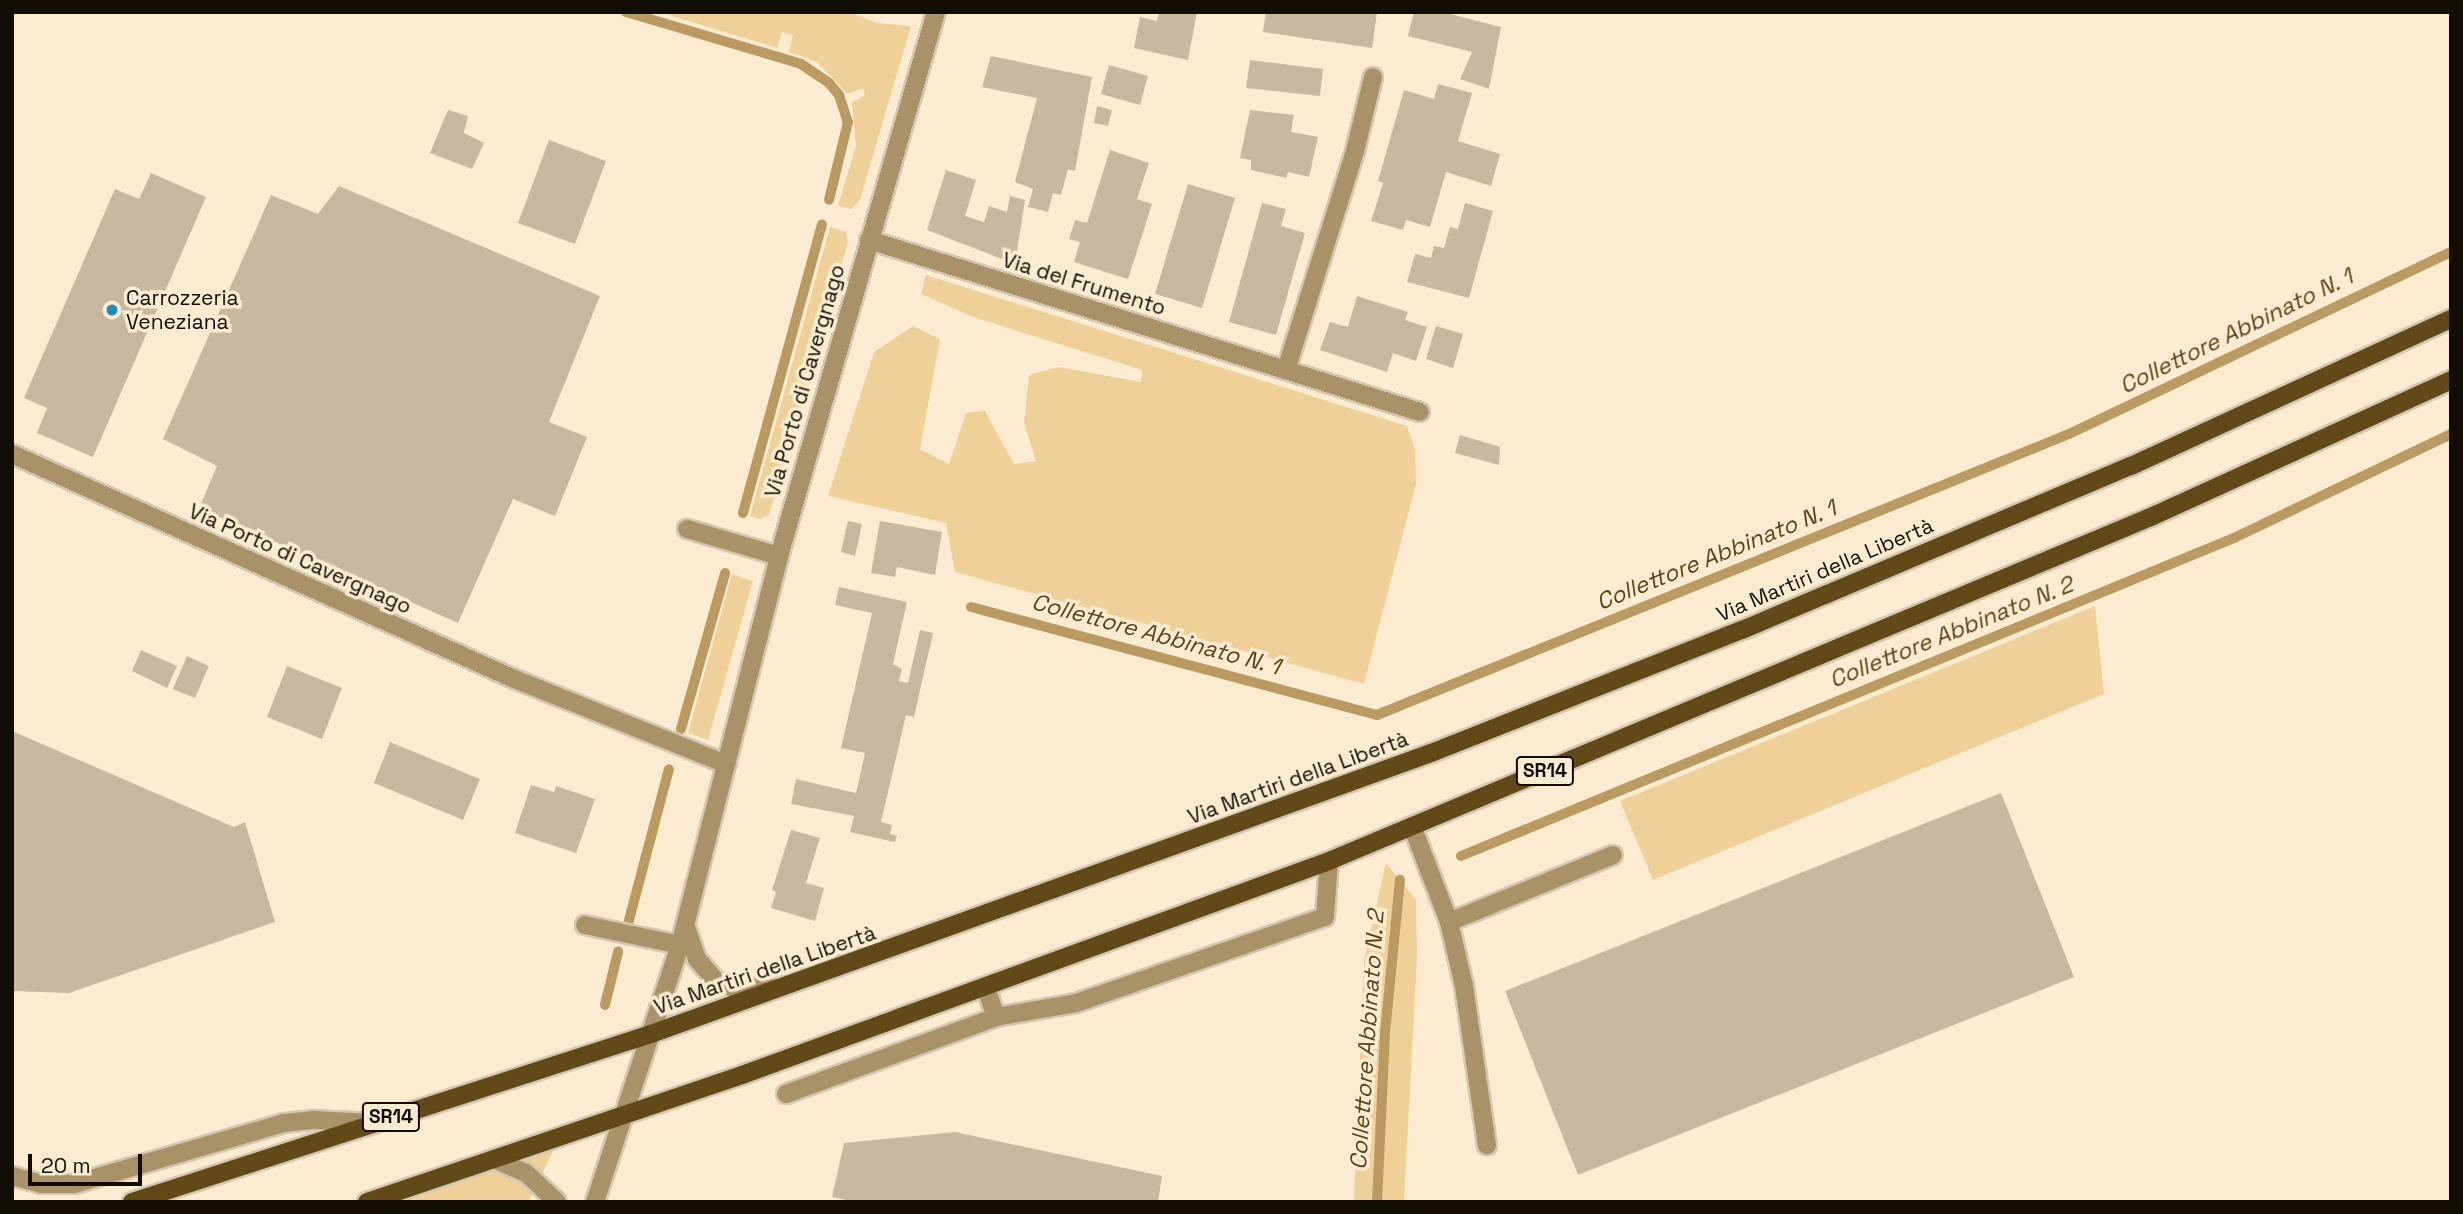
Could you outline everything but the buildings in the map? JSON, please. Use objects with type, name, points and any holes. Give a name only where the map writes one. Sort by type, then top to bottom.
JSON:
[{"type":"main road","name":"Via Martiri della Libertà","points":[[132,1202],[651,1034],[1431,753],[1729,635],[2131,466],[2451,319]]},
{"type":"main road","name":"SR14","points":[[367,1202],[622,1117],[986,988],[1329,861],[2153,516],[2451,380]]},
{"type":"street","name":"Via Porto di Cavergnago","points":[[595,1202],[680,945],[779,556],[936,12]]},
{"type":"street","points":[[1286,370],[1355,151],[1373,77]]},
{"type":"street","name":"Via del Frumento","points":[[869,240],[1420,412]]},
{"type":"street","name":"Via Porto di Cavergnago","points":[[12,454],[499,672],[726,764]]},
{"type":"street","points":[[687,529],[779,556]]},
{"type":"street","points":[[1412,826],[1449,922],[1462,975],[1487,1145]]},
{"type":"street","points":[[1449,922],[1613,855]]},
{"type":"street","points":[[786,1094],[996,1017],[1076,1003],[1325,917],[1329,861]]},
{"type":"street","points":[[584,925],[680,945]]},
{"type":"street","points":[[685,926],[697,959],[715,980],[731,987],[765,990],[805,980]]},
{"type":"street","points":[[986,988],[996,1017]]},
{"type":"street","points":[[12,1176],[42,1184],[74,1184],[284,1124],[314,1120],[373,1123]]},
{"type":"street","points":[[495,1159],[526,1173],[557,1202]]},
{"type":"shaded area","points":[[659,12],[849,12],[877,23],[911,26],[860,200],[851,209],[838,206],[856,145],[852,103],[865,95],[863,88],[848,94],[817,62],[789,52],[793,35],[782,32],[777,48]]},
{"type":"shaded area","points":[[830,227],[846,232],[848,242],[769,515],[760,519],[750,516]]},
{"type":"shaded area","points":[[926,275],[1407,426],[1415,449],[1416,484],[1364,684],[955,572],[946,523],[828,496],[874,352],[913,326],[940,339],[920,449],[949,464],[966,413],[985,411],[1014,464],[1036,461],[1024,423],[1029,375],[1059,367],[1141,382],[1142,370],[973,317],[921,294]]},
{"type":"shaded area","points":[[732,574],[753,581],[708,740],[688,733]]},
{"type":"shaded area","points":[[2095,606],[2104,694],[1653,880],[1620,801]]},
{"type":"shaded area","points":[[1386,863],[1416,900],[1417,959],[1404,1202],[1354,1202],[1364,960]]},
{"type":"shaded area","points":[[553,1151],[529,1201],[400,1202]]},
{"type":"waterway","points":[[626,12],[801,64],[829,83],[839,95],[848,122],[829,200]]},
{"type":"waterway","points":[[743,513],[822,225]]},
{"type":"waterway","name":"Collettore Abbinato N. 1","points":[[971,607],[1377,715],[2069,434],[2451,252]]},
{"type":"waterway","name":"Collettore Abbinato N. 2","points":[[1461,856],[2234,538],[2451,434]]},
{"type":"waterway","points":[[681,729],[725,573]]},
{"type":"waterway","points":[[628,924],[669,769]]},
{"type":"waterway","name":"Collettore Abbinato N. 2","points":[[1377,1202],[1385,1033],[1400,880]]},
{"type":"waterway","points":[[605,1005],[618,952]]},
{"type":"place","name":"Carrozzeria Veneziana","points":[[112,310]]}]
